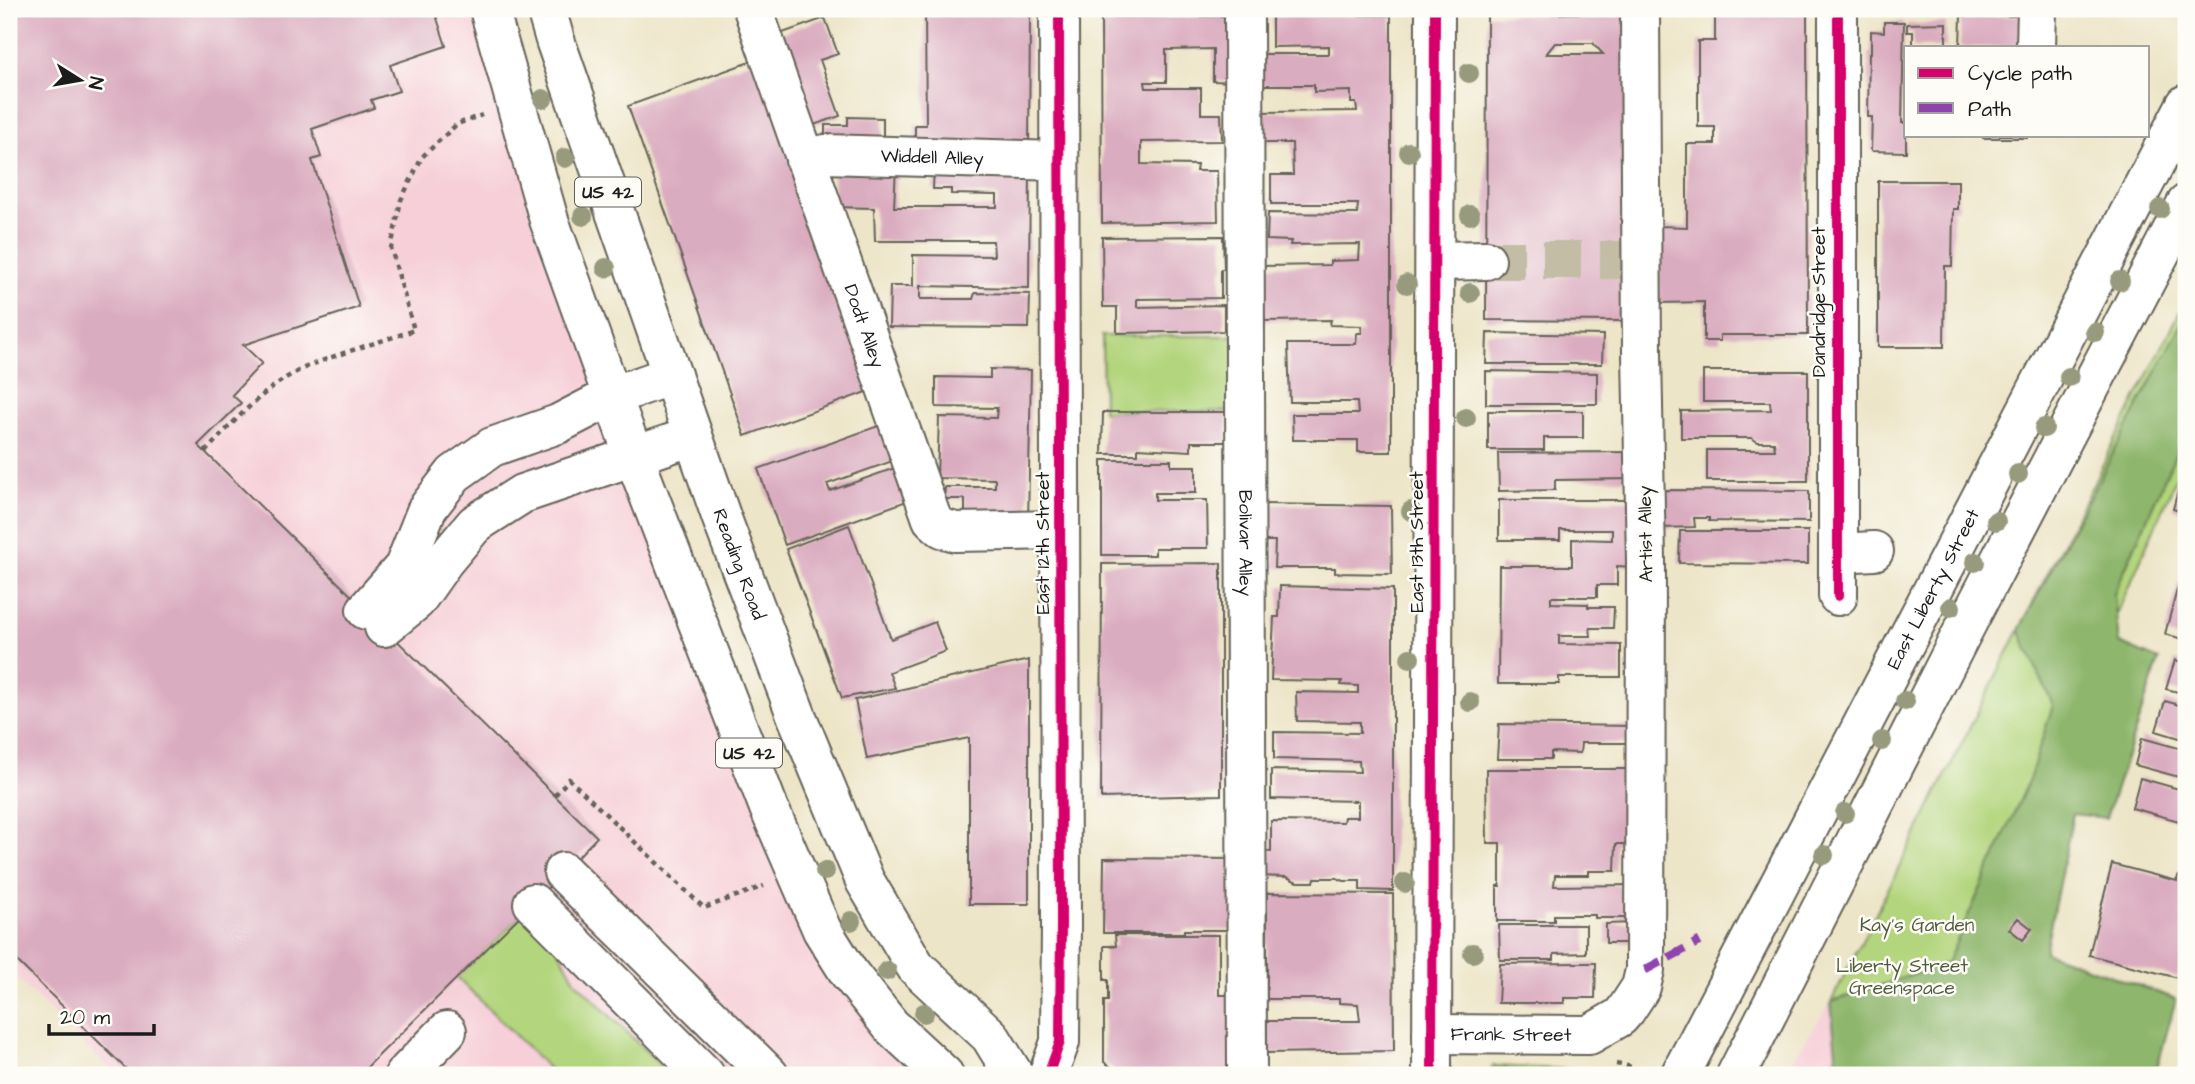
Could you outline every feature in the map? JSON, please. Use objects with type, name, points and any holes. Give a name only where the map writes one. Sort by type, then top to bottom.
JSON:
[{"type":"main road","name":"US 42","points":[[489,9],[549,220],[633,454],[769,808],[822,930],[849,973],[891,1026],[944,1075]]},
{"type":"main road","name":"Reading Road","points":[[547,9],[555,40],[722,519],[797,717],[865,881],[916,967],[990,1036],[1014,1075]]},
{"type":"main road","name":"Dodt Alley","points":[[753,9],[932,519],[942,528],[955,532],[1060,530]]},
{"type":"main road","name":"East 12th Street","points":[[1048,1075],[1060,1042],[1059,9]]},
{"type":"main road","name":"Bolivar Alley","points":[[1244,9],[1247,1075]]},
{"type":"main road","name":"East 13th Street","points":[[1432,1075],[1435,9]]},
{"type":"main road","name":"Artist Alley","points":[[1589,1035],[1626,1010],[1641,987],[1645,970],[1647,561],[1639,260],[1640,9]]},
{"type":"main road","name":"Dandridge Street","points":[[1838,9],[1856,552],[1838,596]]},
{"type":"main road","points":[[2036,46],[2037,9]]},
{"type":"main road","name":"East Liberty Street","points":[[1680,1075],[2186,104]]},
{"type":"main road","name":"Widdell Alley","points":[[805,160],[825,154],[1059,161]]},
{"type":"main road","points":[[1735,1075],[2186,204]]},
{"type":"main road","points":[[1436,261],[1486,260]]},
{"type":"main road","points":[[672,375],[612,396],[558,425],[492,447],[454,474],[427,509],[404,567],[375,619],[416,601],[475,524],[522,494],[633,454],[693,436]]},
{"type":"main road","points":[[563,872],[769,1075]]},
{"type":"main road","points":[[533,903],[705,1075]]},
{"type":"main road","points":[[404,1075],[447,1031]]},
{"type":"main road","name":"Frank Street","points":[[1432,1034],[1589,1035]]},
{"type":"path","points":[[205,452],[246,409],[269,390],[300,371],[414,330],[391,248],[401,200],[422,156],[457,124],[516,104]]},
{"type":"path","points":[[555,795],[569,779],[704,908],[798,873]]},
{"type":"shaded area","points":[[9,9],[489,9],[822,930],[944,1075],[115,1075],[9,971]]},
{"type":"shaded area","points":[[1831,1002],[1838,1075],[1783,1075]]},
{"type":"green space","name":"Liberty Street Greenspace","points":[[2186,300],[2186,456],[1925,1052],[1831,1002]]},
{"type":"green space","points":[[2186,316],[2186,430],[2114,594],[2119,643],[2159,660],[2106,818],[2073,814],[2045,952],[2176,999],[2155,1075],[1838,1075],[1831,1002],[1947,963],[2029,780],[2053,705],[2019,630]]},
{"type":"green space","points":[[1102,336],[1237,336],[1238,411],[1103,412]]},
{"type":"green space","points":[[533,903],[576,982],[670,1075],[555,1075],[457,977]]},
{"type":"green space","points":[[1493,1066],[1608,1071],[1616,1075],[1488,1075]]},
{"type":"building","points":[[9,9],[434,9],[446,46],[390,65],[399,91],[371,100],[374,108],[312,129],[321,157],[312,160],[359,307],[243,345],[262,363],[232,395],[241,403],[198,445],[597,837],[359,1075],[132,1075],[9,953]]},
{"type":"building","points":[[1636,12],[1625,321],[1486,320],[1487,15]],"holes":[[[1555,43],[1593,43],[1603,54],[1546,54]]]},
{"type":"building","points":[[1715,12],[1807,12],[1808,335],[1720,335],[1720,341],[1704,341],[1704,302],[1659,303],[1659,226],[1687,227],[1687,144],[1715,144],[1715,127],[1698,127],[1698,41],[1715,41]]},
{"type":"building","points":[[925,13],[1030,14],[1029,153],[915,152],[915,125],[926,125]]},
{"type":"building","points":[[1391,15],[1391,452],[1358,452],[1358,440],[1293,440],[1292,414],[1358,414],[1357,402],[1290,402],[1288,344],[1356,344],[1357,333],[1362,333],[1361,326],[1330,325],[1331,320],[1255,321],[1255,266],[1330,265],[1330,261],[1359,260],[1360,244],[1290,245],[1291,241],[1267,240],[1268,213],[1357,214],[1358,204],[1271,204],[1271,175],[1293,175],[1292,143],[1256,143],[1256,112],[1357,111],[1356,103],[1351,103],[1351,91],[1314,92],[1314,85],[1255,85],[1255,54],[1329,54],[1329,46],[1272,47],[1272,16]]},
{"type":"building","points":[[1239,16],[1238,82],[1213,81],[1213,49],[1166,50],[1166,82],[1145,82],[1146,88],[1201,88],[1201,114],[1221,114],[1222,141],[1141,142],[1141,164],[1197,165],[1196,171],[1217,171],[1218,221],[1102,223],[1101,17]]},
{"type":"building","points":[[1961,16],[2028,16],[2027,46],[1960,46]]},
{"type":"building","points":[[825,18],[838,54],[820,60],[840,116],[805,128],[771,37]]},
{"type":"building","points":[[1884,22],[1904,22],[1902,123],[1906,136],[1906,152],[1871,151],[1872,117],[1868,117],[1871,31],[1884,32]]},
{"type":"building","points":[[1946,23],[1946,46],[1913,46],[1913,32],[1907,32],[1907,24]]},
{"type":"building","points":[[763,57],[883,386],[745,436],[628,106]]},
{"type":"building","points":[[848,117],[883,118],[883,148],[825,147],[825,125],[848,125]]},
{"type":"building","points":[[1983,136],[2027,136],[2027,138]]},
{"type":"building","points":[[833,165],[896,166],[894,207],[997,207],[997,195],[951,194],[951,189],[933,189],[934,166],[1030,168],[1029,288],[920,286],[920,299],[973,299],[975,293],[1030,294],[1029,328],[889,327],[890,286],[913,286],[913,255],[994,256],[993,241],[875,241],[874,208],[834,207]]},
{"type":"building","points":[[1878,181],[1958,181],[1958,209],[1953,209],[1952,266],[1945,266],[1944,347],[1878,347]]},
{"type":"building","points":[[1223,236],[1221,298],[1137,299],[1137,307],[1224,305],[1224,331],[1117,333],[1117,307],[1103,307],[1102,237]]},
{"type":"building","points":[[1487,333],[1603,335],[1602,364],[1486,364]]},
{"type":"building","points":[[990,369],[1031,370],[1028,524],[965,513],[965,499],[944,499],[945,487],[995,487],[995,479],[937,478],[939,417],[996,418],[997,408],[936,407],[936,377],[990,378]]},
{"type":"building","points":[[1486,371],[1597,373],[1597,404],[1486,404]]},
{"type":"building","points":[[1703,371],[1808,371],[1808,481],[1707,481],[1707,450],[1775,450],[1774,442],[1758,442],[1751,438],[1681,438],[1681,411],[1771,410],[1770,402],[1703,402]]},
{"type":"building","points":[[1488,411],[1583,411],[1583,438],[1544,438],[1544,450],[1488,450]]},
{"type":"building","points":[[1103,412],[1227,412],[1227,442],[1191,442],[1191,451],[1138,448],[1138,454],[1102,454]]},
{"type":"building","points":[[895,420],[907,456],[827,484],[830,491],[906,464],[918,497],[785,545],[758,469]]},
{"type":"building","points":[[1636,452],[1636,479],[1555,480],[1555,490],[1499,491],[1498,453]]},
{"type":"building","points":[[1102,460],[1171,460],[1171,466],[1196,466],[1196,493],[1155,493],[1155,500],[1207,500],[1208,548],[1155,548],[1155,555],[1102,555]]},
{"type":"building","points":[[2181,479],[2186,481],[2186,513],[2173,509]]},
{"type":"building","points":[[1659,490],[1809,491],[1809,522],[1709,521],[1709,518],[1694,518],[1695,527],[1658,528]]},
{"type":"building","points":[[1499,500],[1635,500],[1635,567],[1617,566],[1617,585],[1597,585],[1597,597],[1551,597],[1551,603],[1614,607],[1613,628],[1590,628],[1591,636],[1559,636],[1559,644],[1621,645],[1621,677],[1559,677],[1559,684],[1498,684],[1499,566],[1572,566],[1572,539],[1612,540],[1612,530],[1560,530],[1560,540],[1499,540]]},
{"type":"building","points":[[1255,504],[1391,506],[1392,574],[1335,573],[1335,568],[1274,568],[1275,541],[1255,541]]},
{"type":"building","points":[[849,525],[891,639],[935,622],[946,651],[889,672],[895,688],[842,698],[786,549]]},
{"type":"building","points":[[1680,531],[1808,531],[1808,564],[1679,563]]},
{"type":"building","points":[[2186,560],[2186,640],[2165,634]]},
{"type":"building","points":[[1221,563],[1221,795],[1101,798],[1102,564]]},
{"type":"building","points":[[1280,586],[1393,589],[1393,891],[1360,890],[1360,881],[1337,878],[1315,878],[1314,882],[1297,882],[1287,877],[1256,876],[1257,851],[1271,852],[1271,821],[1343,822],[1344,817],[1358,817],[1358,801],[1271,799],[1271,770],[1360,772],[1359,761],[1274,759],[1274,732],[1360,733],[1360,722],[1297,721],[1296,692],[1358,693],[1358,686],[1341,685],[1342,681],[1271,680],[1274,617],[1279,617]]},
{"type":"building","points":[[1029,660],[1029,904],[969,904],[969,738],[867,759],[855,700]]},
{"type":"building","points":[[2175,660],[2186,663],[2186,694],[2166,689]]},
{"type":"building","points":[[2165,701],[2186,707],[2186,740],[2156,731]]},
{"type":"building","points":[[1499,724],[1633,726],[1634,743],[1581,743],[1580,753],[1551,752],[1551,759],[1497,759]]},
{"type":"building","points":[[2142,738],[2186,750],[2186,779],[2135,765]]},
{"type":"building","points":[[1486,769],[1634,769],[1635,844],[1616,844],[1615,871],[1588,871],[1588,875],[1555,875],[1554,886],[1632,885],[1632,918],[1554,915],[1554,921],[1497,921],[1500,843],[1487,843]]},
{"type":"building","points":[[2140,778],[2186,791],[2186,823],[2132,808]]},
{"type":"building","points":[[1104,858],[1240,859],[1237,930],[1103,933]]},
{"type":"building","points":[[2112,864],[2177,881],[2178,876],[2186,878],[2186,937],[2178,978],[2089,955]]},
{"type":"building","points":[[1267,893],[1393,894],[1394,1051],[1266,1053],[1267,1021],[1360,1021],[1358,1004],[1339,1003],[1339,999],[1267,999]]},
{"type":"building","points":[[2018,918],[2032,929],[2023,940],[2009,929]]},
{"type":"building","points":[[1634,923],[1634,943],[1606,943],[1606,924]]},
{"type":"building","points":[[1499,925],[1586,925],[1586,953],[1554,954],[1554,960],[1500,960]]},
{"type":"building","points":[[1115,935],[1219,935],[1219,995],[1233,995],[1233,1075],[1122,1075],[1104,1062],[1104,1001],[1108,1001],[1108,980],[1104,980],[1104,946],[1116,946]]},
{"type":"building","points":[[1596,963],[1595,998],[1564,998],[1564,1003],[1498,1003],[1500,964]]},
{"type":"tunnel","points":[[1486,260],[1636,260]]},
{"type":"marked path","points":[[1645,970],[1700,941]]},
{"type":"cycle path","points":[[1048,1075],[1060,1042],[1059,9]]},
{"type":"cycle path","points":[[1432,1075],[1435,9]]},
{"type":"cycle path","points":[[1838,9],[1838,596]]},
{"type":"park label","name":"Kay’s Garden","points":[[1917,925]]}]
